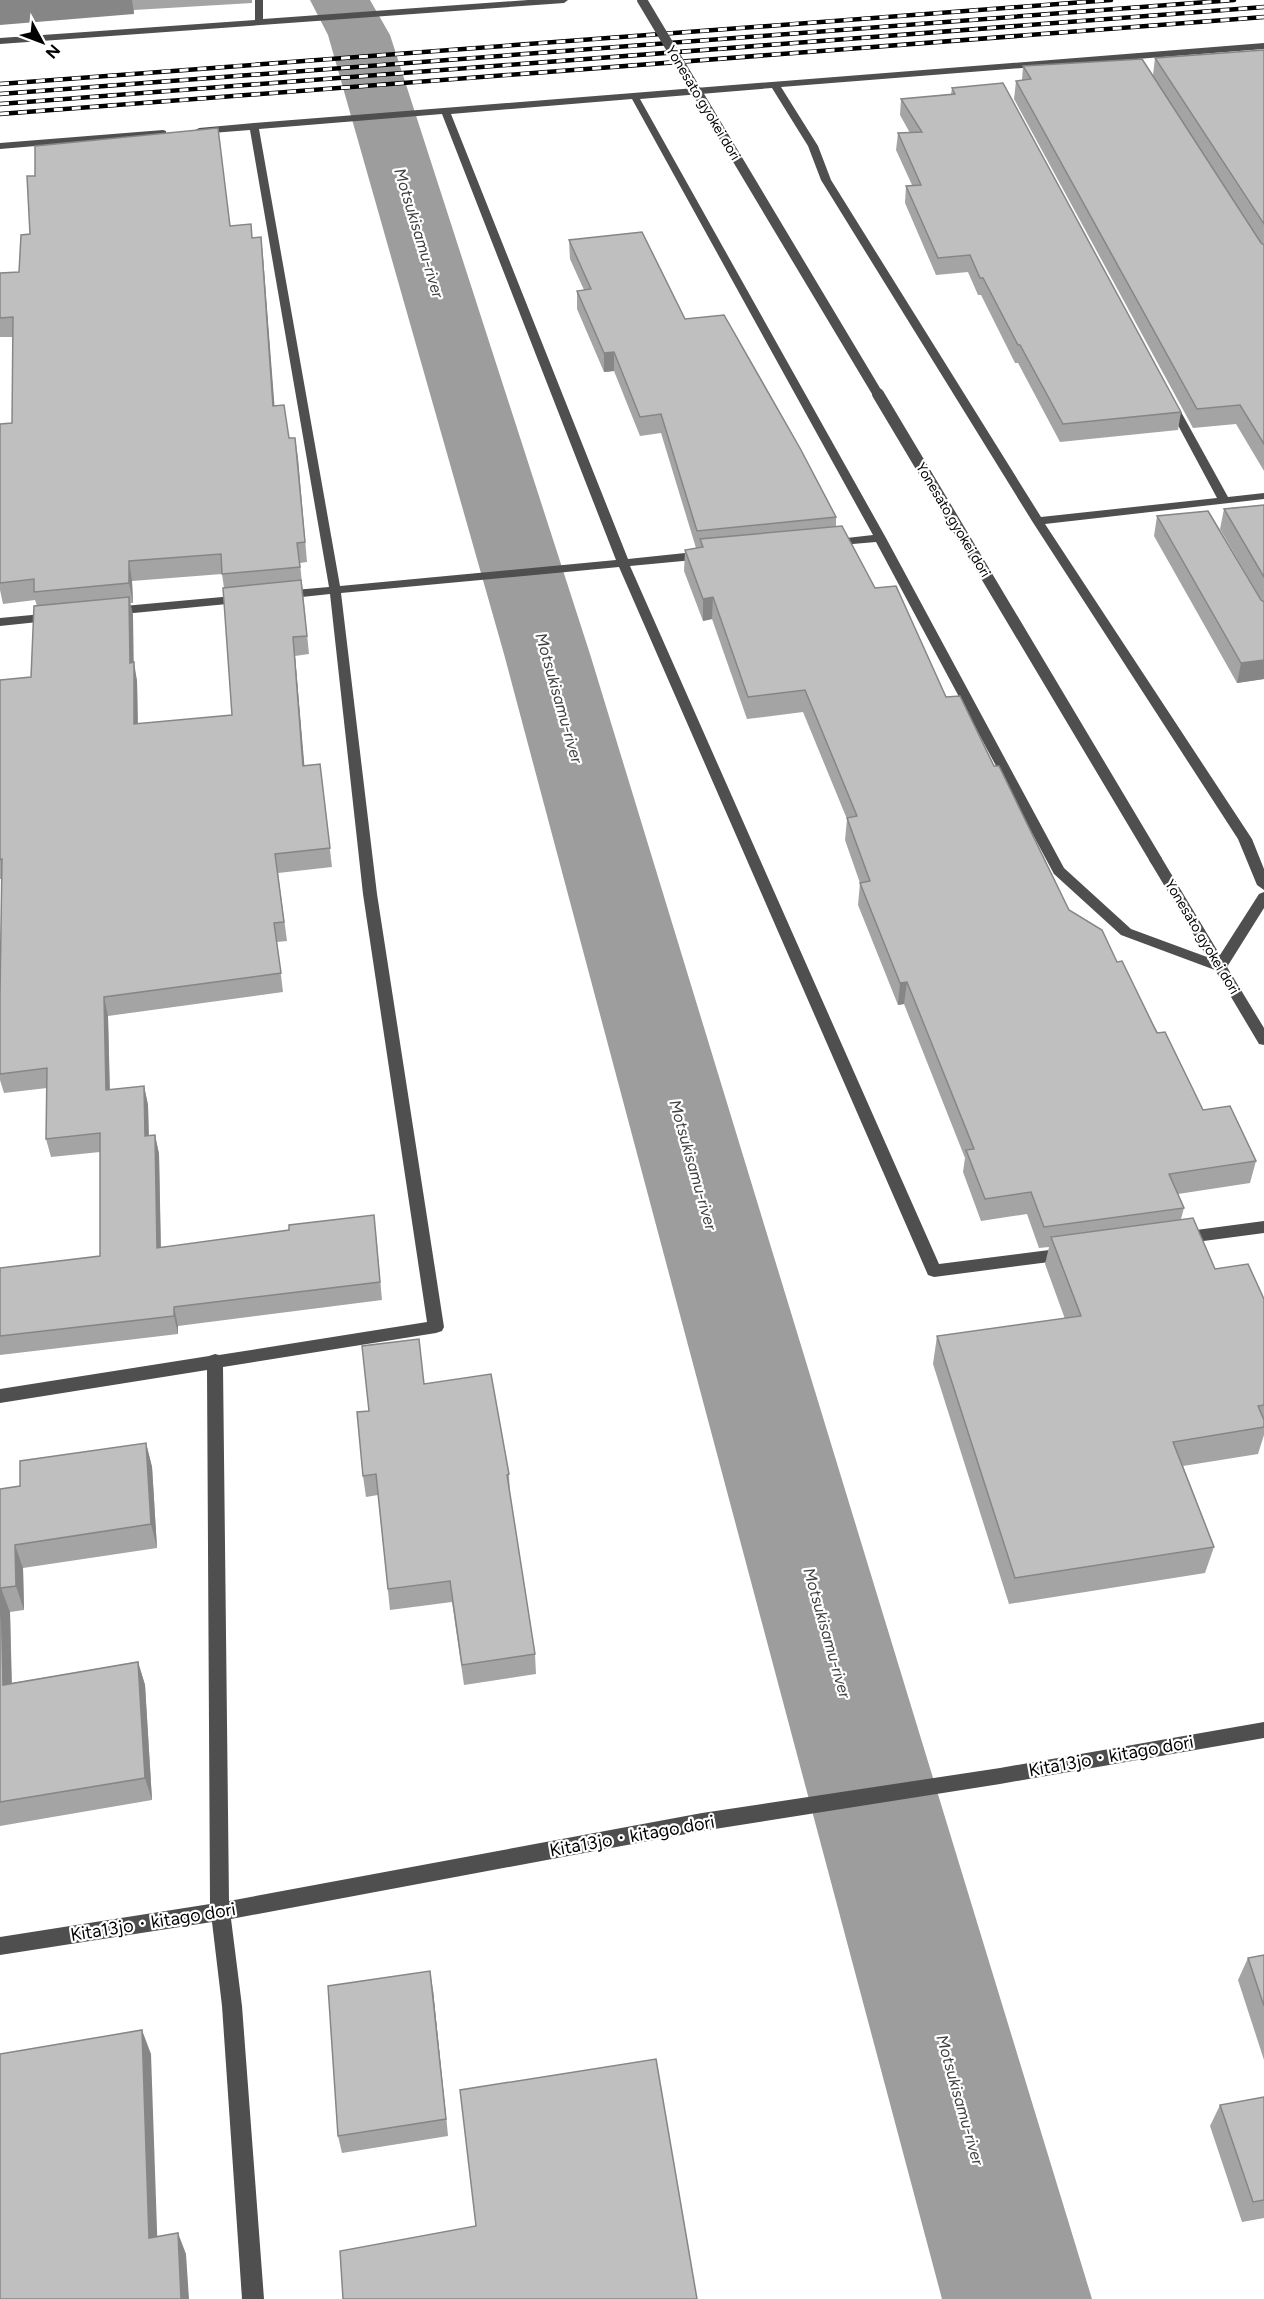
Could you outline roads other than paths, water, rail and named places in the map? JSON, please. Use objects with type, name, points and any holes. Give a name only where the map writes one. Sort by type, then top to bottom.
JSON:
[{"type":"street","points":[[259,0],[259,22]]},
{"type":"street","points":[[397,0],[406,10]]},
{"type":"street","points":[[0,41],[564,0]]},
{"type":"street","name":"Yonesato gyokei dori","points":[[642,0],[1264,1040]]},
{"type":"street","points":[[185,132],[1264,46]]},
{"type":"street","points":[[1133,56],[1139,66]]},
{"type":"street","points":[[991,68],[996,79]]},
{"type":"street","points":[[775,85],[813,146],[826,180],[1038,520],[1245,839],[1264,885]]},
{"type":"street","points":[[634,97],[880,538],[1059,871],[1126,932],[1220,967],[1264,897]]},
{"type":"street","points":[[446,112],[623,562],[934,1271],[1076,1252]]},
{"type":"street","points":[[0,1396],[215,1360],[436,1327],[370,894],[335,590],[254,126]]},
{"type":"street","points":[[0,146],[173,133]]},
{"type":"street","points":[[1167,395],[1224,500]]},
{"type":"street","points":[[1038,520],[1199,508],[1224,500],[1264,496]]},
{"type":"street","points":[[822,544],[880,538]]},
{"type":"street","points":[[104,612],[717,553]]},
{"type":"street","points":[[0,622],[69,615]]},
{"type":"street","points":[[1170,1240],[1264,1227]]},
{"type":"street","points":[[215,1360],[220,1912],[232,2006],[253,2299]]},
{"type":"street","name":"Kita13jo・kitago dori","points":[[0,1946],[220,1912],[702,1822],[999,1776],[1264,1730]]},
{"type":"waterway","name":"Motsukisamu-river","points":[[340,0],[359,35],[547,654],[1017,2299]]},
{"type":"railway","points":[[0,84],[1111,0]]},
{"type":"railway","points":[[0,94],[1234,0]]},
{"type":"railway","points":[[0,104],[1264,7]]},
{"type":"railway","points":[[0,114],[1264,17]]}]
